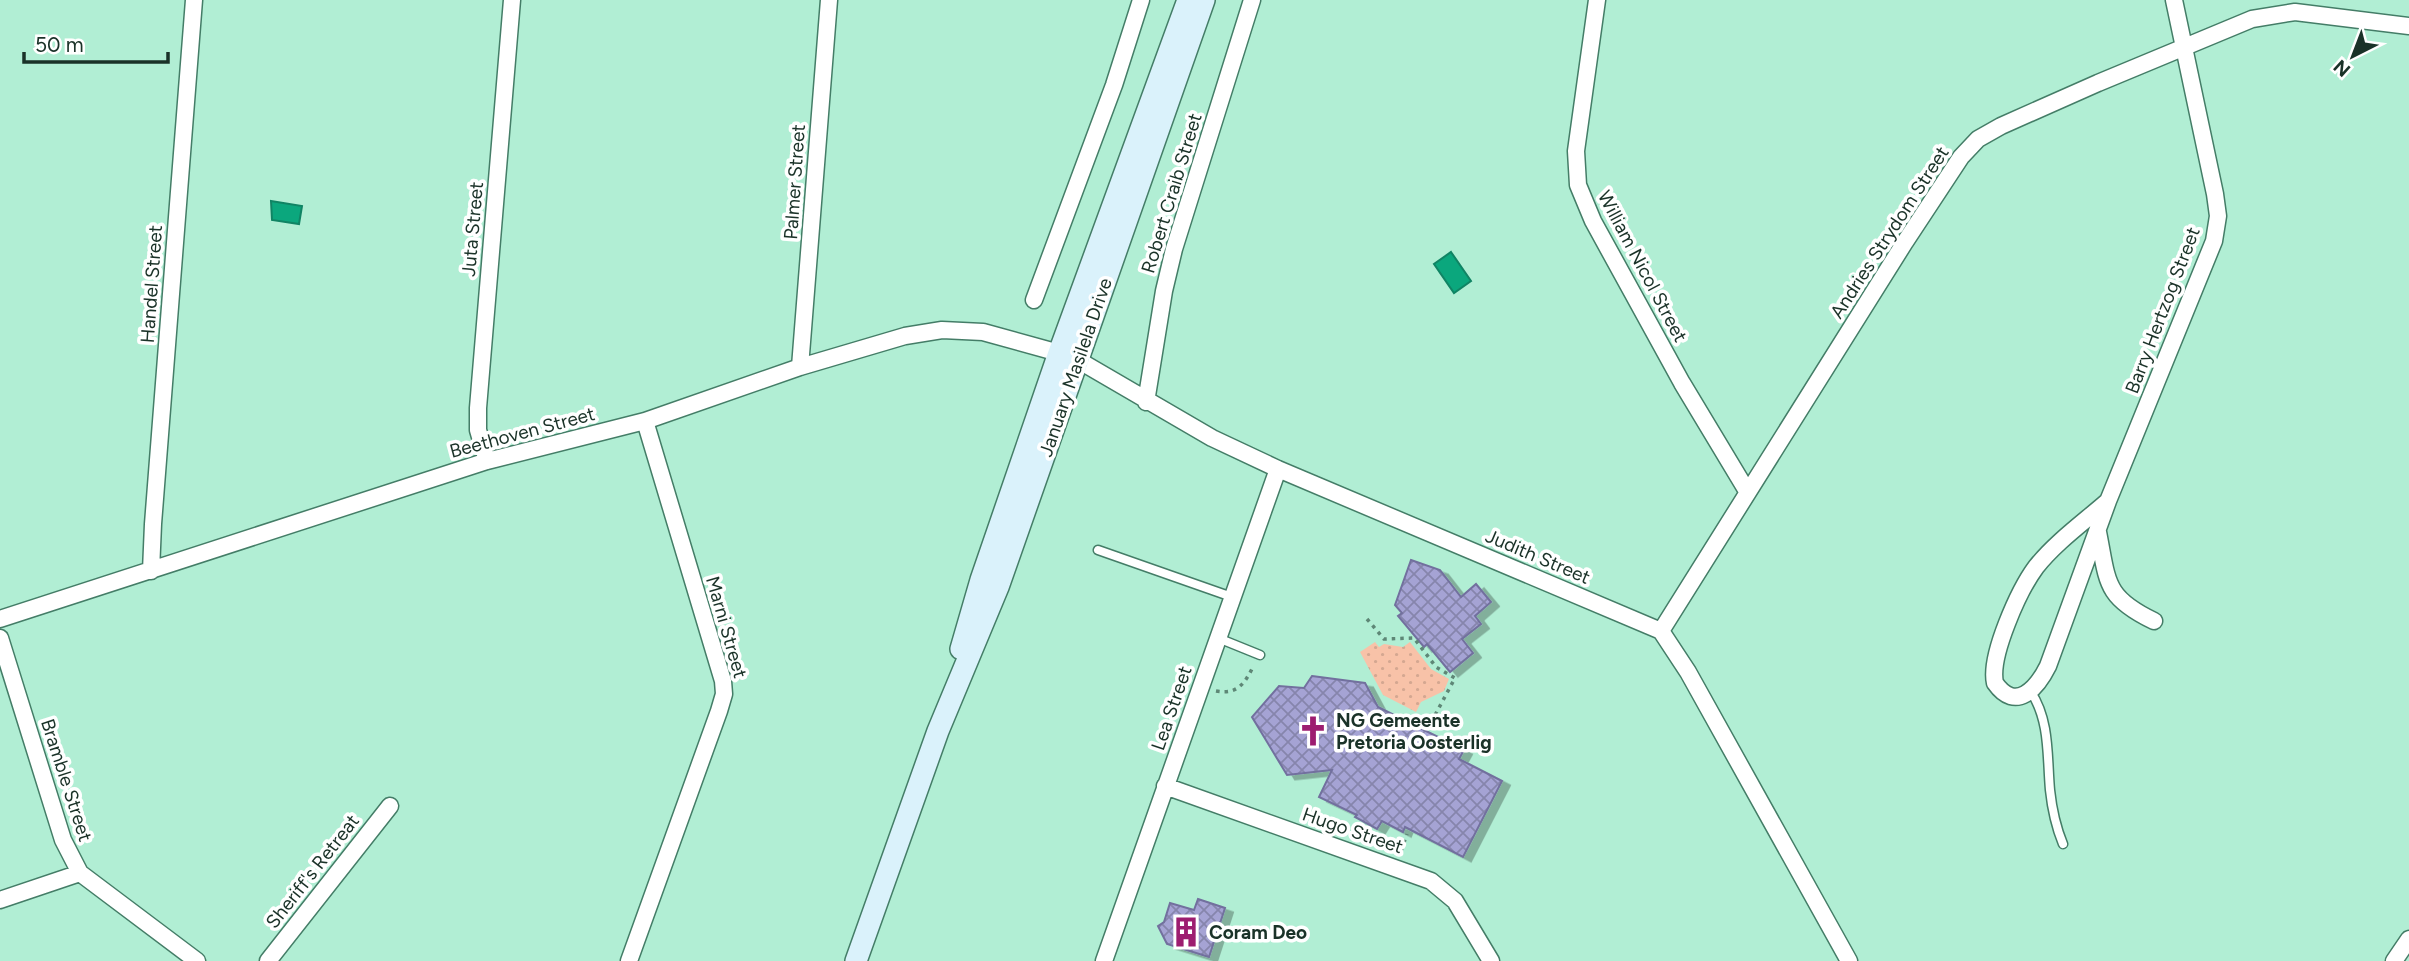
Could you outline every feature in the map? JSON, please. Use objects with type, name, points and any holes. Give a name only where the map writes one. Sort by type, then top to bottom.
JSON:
[{"type":"main road","name":"January Masilela Drive","points":[[1068,356],[1188,0]]},
{"type":"main road","name":"January Masilela Drive","points":[[856,961],[938,731],[981,580],[1204,0]]},
{"type":"street","name":"Handel Street","points":[[151,571],[194,0]]},
{"type":"street","name":"Juta Street","points":[[486,461],[478,430],[478,408],[512,0]]},
{"type":"street","name":"Palmer Street","points":[[800,367],[829,0]]},
{"type":"street","points":[[1034,300],[1114,85],[1141,0]]},
{"type":"street","name":"Robert Craib Street","points":[[1146,402],[1164,291],[1174,249],[1252,0]]},
{"type":"street","name":"William Nicol Street","points":[[1597,0],[1576,151],[1578,184],[1594,220],[1682,383],[1747,491]]},
{"type":"street","name":"Barry Hertzog Street","points":[[2108,501],[2036,567],[2001,639],[1993,662],[1995,683],[2010,696],[2031,692],[2048,666],[2108,501],[2201,276],[2217,229],[2215,194],[2174,0]]},
{"type":"street","name":"Andries Strydom Street","points":[[1661,631],[1912,231],[1961,158],[1978,139],[2013,120],[2252,19],[2295,12],[2409,26]]},
{"type":"street","name":"Beethoven Street","points":[[0,619],[486,461],[645,421],[800,367],[905,336],[942,330],[999,335],[1068,356]]},
{"type":"street","name":"Judith Street","points":[[1068,356],[1212,438],[1278,469],[1661,631]]},
{"type":"street","name":"Marni Street","points":[[629,961],[724,694],[723,681],[645,421]]},
{"type":"street","name":"Lea Street","points":[[1104,961],[1278,469]]},
{"type":"street","points":[[2098,532],[2113,594],[2134,612],[2154,621]]},
{"type":"street","points":[[1661,631],[1688,672],[1849,961]]},
{"type":"street","name":"Bramble Street","points":[[0,639],[64,840],[80,873],[197,961]]},
{"type":"street","name":"Hugo Street","points":[[1165,786],[1431,881],[1455,901],[1491,961]]},
{"type":"street","name":"Sheriff's Retreat","points":[[268,961],[390,806]]},
{"type":"street","points":[[0,900],[80,873]]},
{"type":"street","points":[[2394,961],[2409,939]]},
{"type":"lane","points":[[1098,550],[1232,597]]},
{"type":"lane","points":[[1217,638],[1260,654]]},
{"type":"lane","points":[[2031,692],[2041,708],[2050,793],[2056,827],[2063,844]]},
{"type":"path","points":[[1367,619],[1384,639],[1414,638],[1436,667],[1455,678],[1434,717]]},
{"type":"path","points":[[1201,685],[1219,692],[1238,689],[1245,682],[1260,654]]},
{"type":"shaded area","points":[[271,201],[302,206],[299,224],[272,220]]},
{"type":"shaded area","points":[[1451,252],[1471,281],[1454,293],[1434,264]]},
{"type":"shaded area","points":[[1375,642],[1379,647],[1384,644],[1403,647],[1410,642],[1431,669],[1449,679],[1444,691],[1421,702],[1416,712],[1383,695],[1360,652]]},
{"type":"building","points":[[1411,560],[1440,570],[1461,597],[1476,584],[1491,602],[1475,616],[1481,624],[1462,639],[1473,653],[1450,672],[1427,644],[1424,647],[1398,616],[1402,613],[1395,605]]},
{"type":"building","points":[[1312,676],[1365,683],[1378,707],[1464,750],[1459,759],[1502,781],[1463,857],[1405,827],[1403,832],[1382,821],[1377,829],[1355,817],[1357,815],[1319,797],[1332,770],[1287,775],[1252,717],[1279,686],[1304,688]]},
{"type":"building","name":"Coram Deo","points":[[1198,899],[1225,908],[1209,957],[1167,944],[1158,926],[1164,922],[1170,903],[1194,910]]},
{"type":"place","name":"NG Gemeente Pretoria Oosterlig","points":[[1313,731]]},
{"type":"place","name":"Coram Deo","points":[[1186,932]]}]
